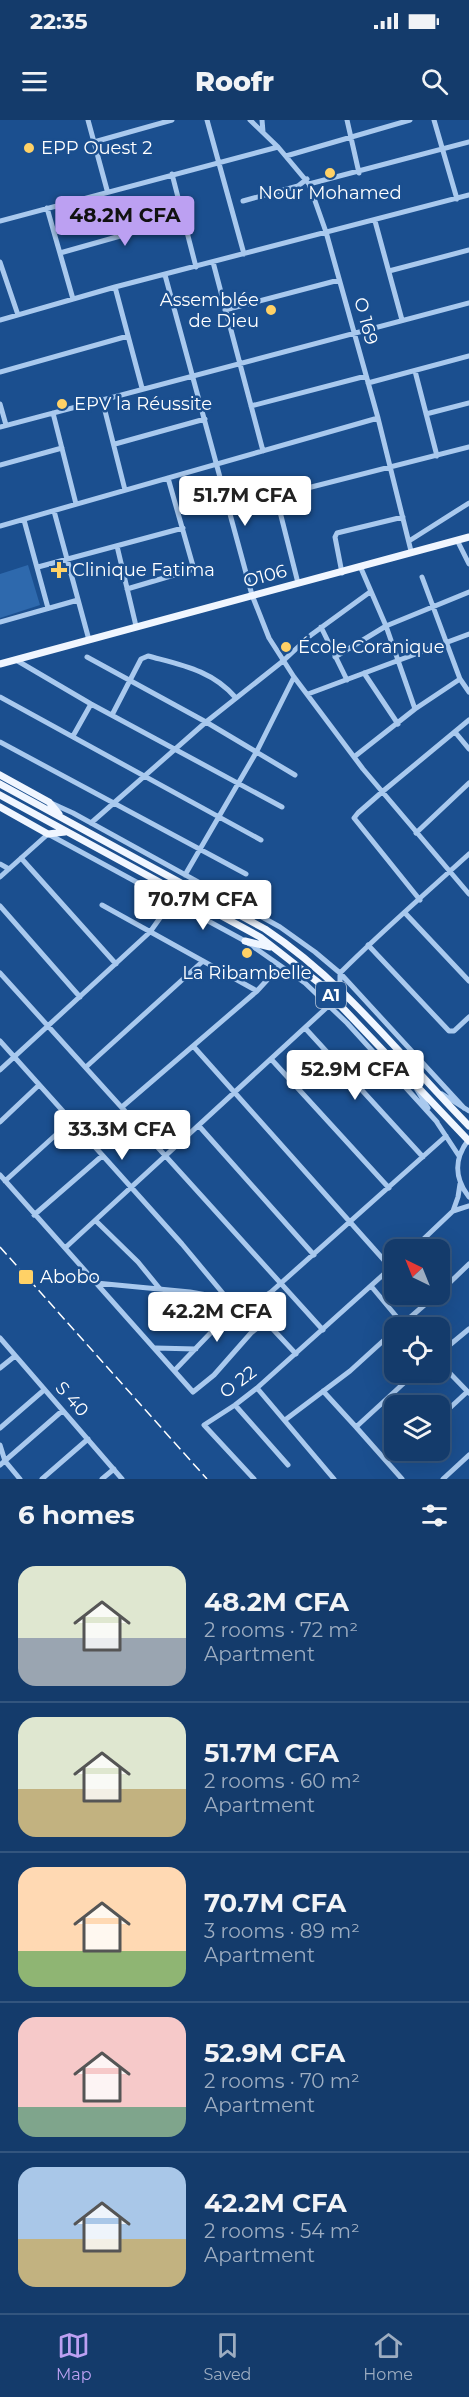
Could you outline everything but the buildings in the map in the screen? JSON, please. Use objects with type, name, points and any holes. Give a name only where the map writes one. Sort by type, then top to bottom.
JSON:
[{"type":"main road","name":"O106","points":[[0,664],[469,537]]},
{"type":"main road","points":[[0,775],[49,802],[63,818]]},
{"type":"main road","name":"A1","points":[[0,784],[265,929],[296,950],[345,994],[469,1126]]},
{"type":"main road","name":"A1","points":[[0,795],[260,937],[320,983],[469,1140]]},
{"type":"main road","points":[[0,807],[48,834],[65,832]]},
{"type":"main road","points":[[245,941],[276,949]]},
{"type":"street","points":[[88,120],[107,190]]},
{"type":"street","points":[[94,142],[172,120]]},
{"type":"street","points":[[207,120],[244,254]]},
{"type":"street","name":"O 169","points":[[250,120],[278,147],[308,182],[326,234],[378,418],[411,552]]},
{"type":"street","points":[[262,120],[263,132]]},
{"type":"street","points":[[347,120],[359,172]]},
{"type":"street","points":[[286,156],[410,120]]},
{"type":"street","points":[[434,120],[457,199]]},
{"type":"street","points":[[243,201],[308,182],[359,172],[469,142]]},
{"type":"street","points":[[0,221],[107,190],[278,147]]},
{"type":"street","points":[[172,174],[196,267]]},
{"type":"street","points":[[0,320],[115,287],[469,195]]},
{"type":"street","points":[[47,208],[73,299]]},
{"type":"street","points":[[60,253],[184,218]]},
{"type":"street","points":[[375,221],[402,320]]},
{"type":"street","points":[[389,272],[469,250]]},
{"type":"street","points":[[0,262],[18,315]]},
{"type":"street","points":[[213,262],[263,451]]},
{"type":"street","points":[[165,275],[252,595],[269,638],[294,677],[354,757],[469,894]]},
{"type":"street","points":[[225,310],[339,280]]},
{"type":"street","points":[[115,287],[142,388]]},
{"type":"street","points":[[0,404],[3,426],[353,332],[468,305]]},
{"type":"street","points":[[0,372],[128,336]]},
{"type":"street","points":[[368,383],[469,356]]},
{"type":"street","points":[[415,371],[437,456]]},
{"type":"street","points":[[251,406],[366,376]]},
{"type":"street","points":[[102,399],[125,490]]},
{"type":"street","points":[[426,414],[469,403]]},
{"type":"street","points":[[53,413],[76,504]]},
{"type":"street","points":[[0,526],[378,418]]},
{"type":"street","points":[[114,444],[206,419]]},
{"type":"street","points":[[229,511],[276,496],[469,447]]},
{"type":"street","points":[[0,465],[62,448]]},
{"type":"street","points":[[127,589],[192,570],[193,566],[168,478]]},
{"type":"street","points":[[276,496],[298,583]]},
{"type":"street","points":[[409,541],[469,503]]},
{"type":"street","points":[[54,511],[88,640]]},
{"type":"street","points":[[342,573],[335,537],[337,533],[403,517]]},
{"type":"street","points":[[24,520],[48,608]]},
{"type":"street","points":[[38,567],[183,528]]},
{"type":"street","points":[[457,540],[469,564]]},
{"type":"street","points":[[117,546],[136,626]]},
{"type":"street","points":[[360,566],[386,626],[415,709]]},
{"type":"street","points":[[422,577],[460,679],[469,692]]},
{"type":"street","points":[[91,823],[206,722],[283,661],[321,627],[370,592]]},
{"type":"street","points":[[335,657],[386,626],[469,592]]},
{"type":"street","points":[[0,622],[78,600]]},
{"type":"street","points":[[321,627],[347,680]]},
{"type":"street","points":[[308,694],[469,634]]},
{"type":"street","points":[[112,715],[141,659],[148,656],[196,668],[211,675],[236,698]]},
{"type":"street","points":[[87,657],[206,722],[295,775]]},
{"type":"street","points":[[16,659],[91,704],[282,807]]},
{"type":"street","points":[[364,673],[398,724]]},
{"type":"street","points":[[185,875],[257,751],[294,677]]},
{"type":"street","points":[[354,757],[415,709],[460,679]]},
{"type":"street","points":[[0,697],[261,840]]},
{"type":"street","points":[[72,736],[91,704]]},
{"type":"street","points":[[420,900],[354,819],[382,792],[469,720]]},
{"type":"street","points":[[455,732],[469,749]]},
{"type":"street","points":[[0,742],[246,874]]},
{"type":"street","points":[[416,833],[469,783]]},
{"type":"street","points":[[49,802],[280,927],[340,973],[467,1109]]},
{"type":"street","points":[[0,877],[48,834],[245,941],[305,983],[330,1005],[437,1122]]},
{"type":"street","points":[[345,994],[340,983],[340,973],[469,854]]},
{"type":"street","points":[[21,858],[116,964]]},
{"type":"street","points":[[0,864],[9,869]]},
{"type":"street","points":[[0,1070],[150,932],[172,901]]},
{"type":"street","points":[[102,905],[257,991]]},
{"type":"street","points":[[0,906],[80,997]]},
{"type":"street","points":[[405,913],[469,981]]},
{"type":"street","points":[[368,945],[449,1031],[454,1031],[469,1017]]},
{"type":"street","points":[[86,1067],[203,961]]},
{"type":"street","points":[[122,1107],[257,991],[280,966]]},
{"type":"street","points":[[0,973],[323,1330]]},
{"type":"street","points":[[65,1248],[336,999]]},
{"type":"street","points":[[305,1028],[423,1157]]},
{"type":"street","points":[[0,1041],[182,1244],[226,1298]]},
{"type":"street","points":[[194,1047],[384,1257]]},
{"type":"street","points":[[272,1059],[388,1188]]},
{"type":"street","points":[[412,1082],[459,1155]]},
{"type":"street","points":[[0,1122],[39,1085]]},
{"type":"street","points":[[435,1089],[467,1109]]},
{"type":"street","points":[[5,1181],[71,1121]]},
{"type":"street","points":[[199,1126],[314,1255]]},
{"type":"street","points":[[96,1283],[235,1299],[260,1299],[314,1255],[446,1136]]},
{"type":"street","points":[[469,1140],[459,1155],[458,1174],[460,1184],[469,1197]]},
{"type":"street","points":[[34,1215],[102,1156]]},
{"type":"street","points":[[0,1175],[193,1392],[214,1375],[251,1333],[264,1323],[268,1324],[296,1354]]},
{"type":"street","points":[[453,1211],[460,1184]]},
{"type":"street","points":[[424,1239],[453,1211],[469,1206]]},
{"type":"street","points":[[96,1221],[138,1262],[161,1289]]},
{"type":"street","points":[[450,1282],[469,1264]]},
{"type":"street","name":"O 22","points":[[254,1479],[204,1425],[256,1388],[384,1275]]},
{"type":"street","points":[[371,1286],[395,1317]]},
{"type":"street","points":[[175,1370],[225,1318],[235,1299]]},
{"type":"street","points":[[412,1317],[425,1305]]},
{"type":"street","points":[[450,1345],[469,1329]]},
{"type":"street","name":"S 40","points":[[0,1338],[122,1479]]},
{"type":"street","points":[[285,1420],[384,1339]]},
{"type":"street","points":[[155,1348],[196,1349]]},
{"type":"street","points":[[0,1368],[15,1356]]},
{"type":"street","points":[[450,1374],[468,1393],[450,1408]]},
{"type":"street","points":[[356,1427],[404,1383]]},
{"type":"street","points":[[256,1388],[334,1479]]},
{"type":"street","points":[[0,1428],[44,1390]]},
{"type":"street","points":[[323,1391],[402,1479]]},
{"type":"street","points":[[235,1405],[288,1465]]},
{"type":"street","points":[[2,1463],[62,1411]]},
{"type":"street","points":[[42,1479],[87,1439]]},
{"type":"street","points":[[0,1444],[2,1463],[20,1479]]},
{"type":"street","points":[[443,1479],[469,1455]]},
{"type":"street","points":[[102,1479],[114,1469]]},
{"type":"shaded area","points":[[28,565],[40,605],[0,618],[0,574]]},
{"type":"railway","points":[[0,1247],[207,1479]]},
{"type":"place","name":"EPP Ouest 2","points":[[29,148]]},
{"type":"place","name":"Nour Mohamed","points":[[330,173]]},
{"type":"place","name":"Assemblée de Dieu","points":[[271,310]]},
{"type":"place","name":"EPV la Réussite","points":[[62,404]]},
{"type":"place","name":"Clinique Fatima","points":[[59,570]]},
{"type":"place","name":"École Coranique","points":[[286,647]]},
{"type":"place","name":"La Ribambelle","points":[[247,953]]},
{"type":"place","name":"Abobo","points":[[26,1277]]}]
